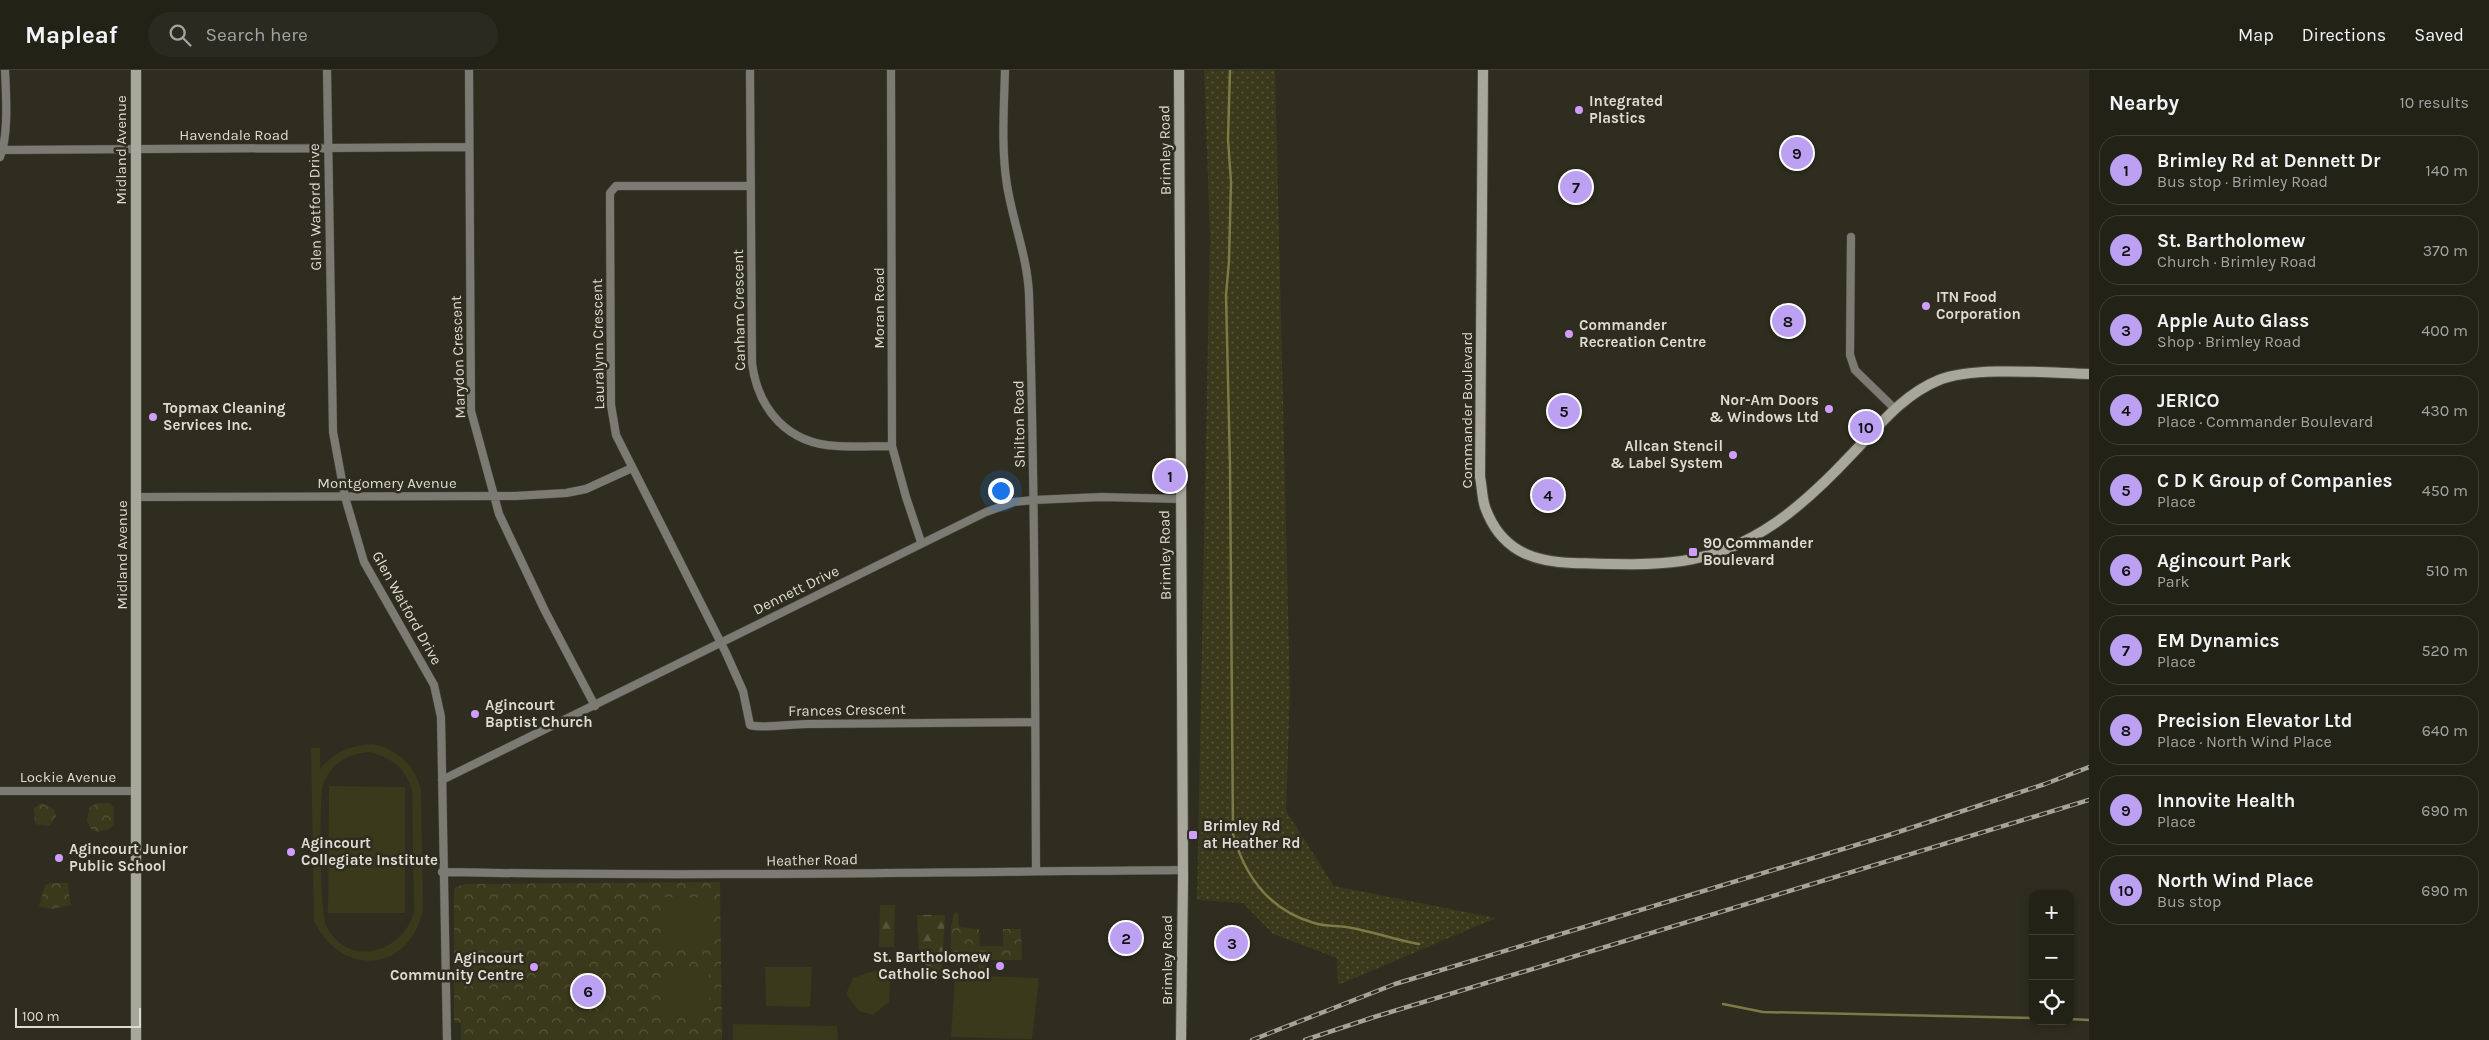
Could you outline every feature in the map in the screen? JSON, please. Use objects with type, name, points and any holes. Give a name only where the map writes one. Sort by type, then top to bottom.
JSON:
[{"type":"main road","name":"Midland Avenue","points":[[136,70],[136,1040]]},
{"type":"main road","name":"Brimley Road","points":[[1179,70],[1183,870],[1182,1040]]},
{"type":"main road","name":"Commander Boulevard","points":[[1483,70],[1480,477],[1484,506],[1496,529],[1506,541],[1531,557],[1549,562],[1651,563],[1683,561],[1726,549],[1771,527],[1798,507],[1814,494],[1895,409],[1913,393],[1939,380],[1964,373],[2089,374]]},
{"type":"street","points":[[1,152],[4,70]]},
{"type":"street","name":"Glen Watford Drive","points":[[327,70],[333,432],[345,497],[364,562],[434,686],[441,716],[442,872],[447,1040]]},
{"type":"street","name":"Marydon Crescent","points":[[470,70],[471,411],[492,496],[545,611],[594,706]]},
{"type":"street","name":"Canham Crescent","points":[[750,70],[752,363],[754,380],[764,405],[790,431],[816,443],[837,446],[892,446]]},
{"type":"street","name":"Moran Road","points":[[891,70],[892,446],[921,542]]},
{"type":"street","name":"Shilton Road","points":[[1005,70],[1004,166],[1028,276],[1036,609],[1034,722],[1036,870]]},
{"type":"street","name":"Havendale Road","points":[[1,152],[469,147]]},
{"type":"street","name":"Lauralynn Crescent","points":[[721,642],[616,435],[611,406],[610,193],[616,186],[751,186]]},
{"type":"street","points":[[1851,237],[1850,355],[1856,370],[1895,409]]},
{"type":"street","name":"Montgomery Avenue","points":[[137,497],[492,496],[566,493],[586,489],[632,468]]},
{"type":"street","name":"Dennett Drive","points":[[442,780],[921,542],[986,512],[1014,502],[1034,500],[1100,497],[1180,499]]},
{"type":"street","name":"Frances Crescent","points":[[721,642],[743,690],[750,725],[757,728],[778,724],[1034,722]]},
{"type":"street","name":"Lockie Avenue","points":[[0,791],[136,791]]},
{"type":"street","name":"Heather Road","points":[[442,872],[810,875],[1036,870],[1183,870]]},
{"type":"green space","points":[[1204,70],[1275,70],[1290,693],[1286,811],[1334,886],[1496,918],[1338,985],[1337,958],[1273,934],[1243,903],[1197,900],[1210,235]]},
{"type":"green space","points":[[373,744],[390,750],[404,759],[414,772],[421,789],[423,910],[415,931],[404,946],[390,956],[374,960],[357,959],[341,952],[326,939],[314,921],[311,748],[320,748],[320,768],[344,750]],"holes":[[[370,752],[392,761],[402,770],[412,790],[414,912],[408,926],[398,938],[386,946],[373,951],[360,951],[347,947],[335,939],[326,925],[321,879],[322,795],[326,777],[335,765],[347,758],[362,753]]]},
{"type":"green space","points":[[329,786],[405,787],[405,913],[328,913]]},
{"type":"green space","points":[[41,803],[54,809],[56,816],[49,826],[35,824],[34,808]]},
{"type":"green space","points":[[97,803],[110,803],[114,808],[114,824],[109,829],[97,832],[91,829],[87,821],[89,808]]},
{"type":"green space","points":[[720,882],[722,1040],[461,1040],[461,1023],[454,1022],[454,888],[464,884]]},
{"type":"green space","points":[[68,883],[72,905],[52,909],[39,907],[45,885]]},
{"type":"green space","points":[[662,897],[711,898],[711,947],[662,947]]},
{"type":"green space","points":[[880,905],[895,905],[894,947],[879,947]]},
{"type":"green space","points":[[958,912],[959,927],[979,929],[980,946],[1003,946],[1003,929],[1021,929],[1022,960],[987,960],[986,973],[979,973],[978,958],[957,961],[956,958],[951,958],[951,927],[954,913]]},
{"type":"green space","points":[[917,915],[945,915],[942,969],[936,984],[919,952]]},
{"type":"green space","points":[[765,967],[812,967],[810,1007],[766,1006]]},
{"type":"green space","points":[[709,968],[710,1016],[663,1016],[663,969]]},
{"type":"green space","points":[[876,970],[887,973],[890,985],[889,1002],[873,1015],[859,1011],[846,994],[853,978]]},
{"type":"green space","points":[[955,975],[1039,978],[1032,1039],[951,1037]]},
{"type":"green space","points":[[733,1024],[837,1026],[838,1040],[733,1040]]},
{"type":"waterway","points":[[1230,70],[1228,139],[1231,182],[1226,295],[1230,466],[1233,834],[1244,864],[1252,878],[1261,890],[1284,910],[1319,924],[1352,928],[1419,944]]},
{"type":"waterway","points":[[1723,1004],[1763,1012],[2029,1018]]},
{"type":"waterway","points":[[2074,1019],[2089,1020]]},
{"type":"railway","points":[[1252,1040],[1395,984],[1886,836],[2045,784],[2089,767]]},
{"type":"railway","points":[[1305,1040],[1371,1018],[2089,800]]},
{"type":"place","name":"Integrated Plastics","points":[[1579,110]]},
{"type":"place","name":"Innovite Health","points":[[1797,153]]},
{"type":"place","name":"EM Dynamics","points":[[1576,187]]},
{"type":"place","name":"ITN Food Corporation","points":[[1926,306]]},
{"type":"place","name":"Precision Elevator Ltd","points":[[1788,321]]},
{"type":"place","name":"Commander Recreation Centre","points":[[1569,334]]},
{"type":"place","name":"Nor-Am Doors & Windows Ltd","points":[[1829,409]]},
{"type":"place","name":"C D K Group of Companies","points":[[1564,411]]},
{"type":"place","name":"Topmax Cleaning Services Inc.","points":[[153,417]]},
{"type":"place","name":"North Wind Place","points":[[1866,427]]},
{"type":"place","name":"Allcan Stencil & Label System","points":[[1733,455]]},
{"type":"place","name":"Brimley Rd at Dennett Dr","points":[[1170,476]]},
{"type":"place","name":"JERICO","points":[[1548,495]]},
{"type":"place","name":"90 Commander Boulevard","points":[[1693,552]]},
{"type":"place","name":"Agincourt Baptist Church","points":[[475,714]]},
{"type":"place","name":"Brimley Rd at Heather Rd","points":[[1193,835]]},
{"type":"place","name":"Agincourt Collegiate Institute","points":[[291,852]]},
{"type":"place","name":"Agincourt Junior Public School","points":[[59,858]]},
{"type":"place","name":"St. Bartholomew","points":[[1126,938]]},
{"type":"place","name":"Apple Auto Glass","points":[[1232,943]]},
{"type":"place","name":"St. Bartholomew Catholic School","points":[[1000,966]]},
{"type":"place","name":"Agincourt Community Centre","points":[[534,967]]},
{"type":"place","name":"Agincourt Park","points":[[588,991]]}]
